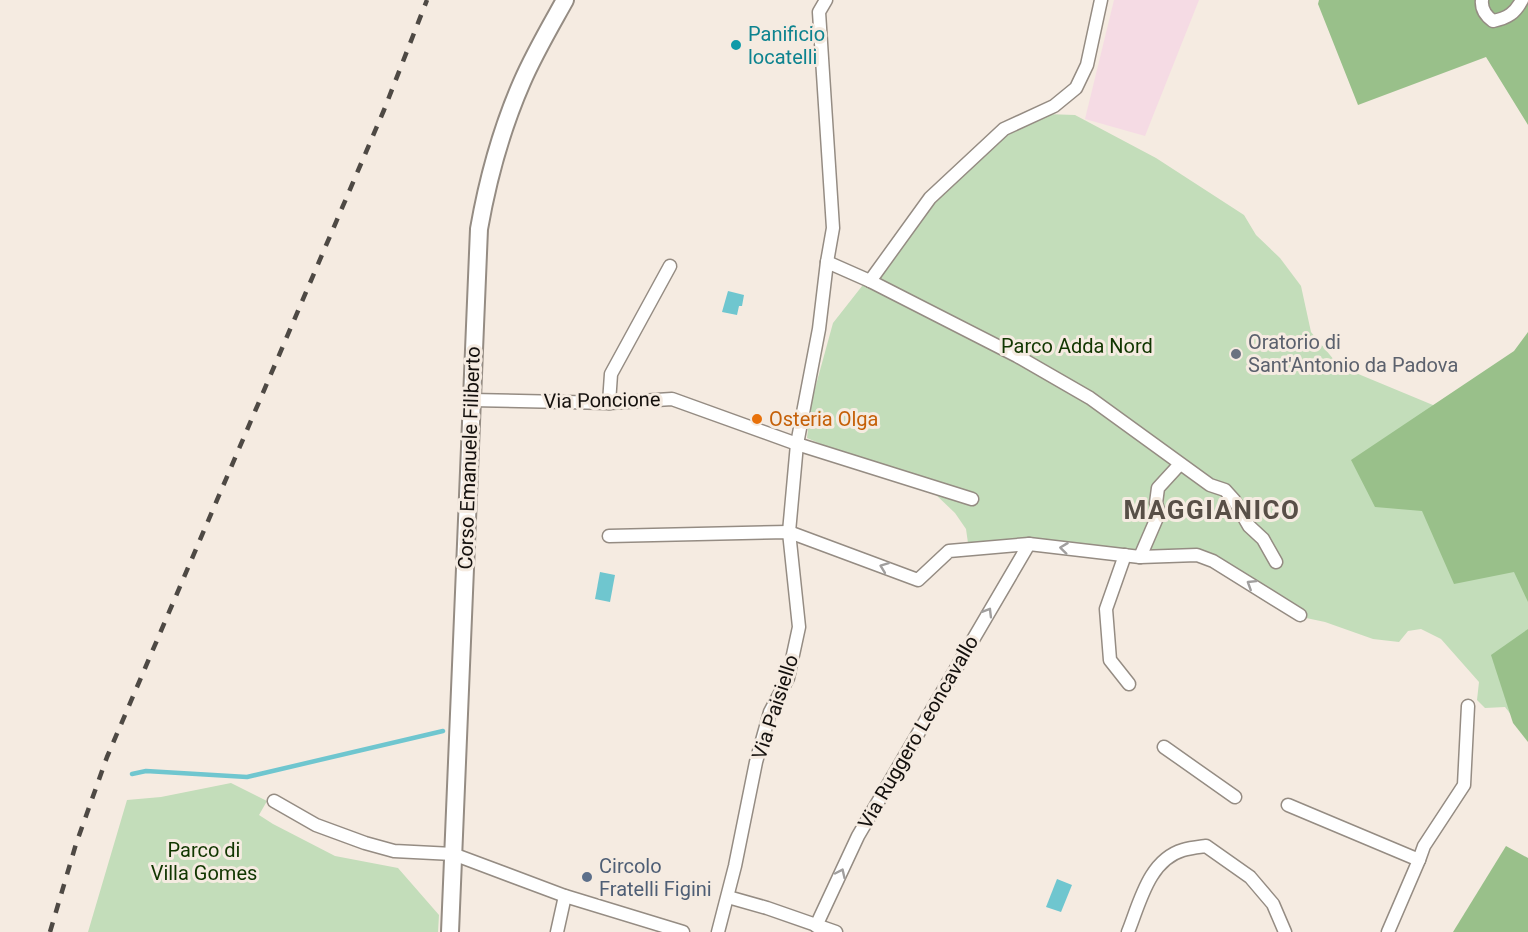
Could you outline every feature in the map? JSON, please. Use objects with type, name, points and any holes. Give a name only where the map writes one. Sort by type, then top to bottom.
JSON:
[{"type":"main road","name":"Corso Emanuele Filiberto","points":[[450,932],[479,229],[506,121],[523,80],[565,0]]},
{"type":"street","name":"Via Paisiello","points":[[718,932],[728,897],[756,762],[770,712],[788,678],[799,627],[789,532],[797,444],[819,329],[833,228],[819,12],[826,0]]},
{"type":"street","points":[[870,281],[930,198],[1004,129],[1054,106],[1076,88],[1087,65],[1101,0]]},
{"type":"street","points":[[1482,0],[1486,16],[1493,21],[1503,19],[1515,12],[1522,0]]},
{"type":"street","points":[[827,262],[870,281],[1017,356],[1090,398],[1210,486],[1225,490],[1234,500],[1249,526],[1263,539],[1276,562]]},
{"type":"street","points":[[609,403],[611,374],[670,266]]},
{"type":"street","name":"Via Poncione","points":[[471,400],[609,403],[672,399],[797,444],[972,499]]},
{"type":"street","points":[[1140,557],[1159,513],[1156,502],[1158,488],[1180,464]]},
{"type":"street","points":[[609,536],[789,532],[918,580],[949,551],[1029,544],[1140,557],[1197,555],[1213,561],[1300,615]]},
{"type":"street","name":"Via Ruggero Leoncavallo","points":[[816,926],[858,836],[1029,544]]},
{"type":"street","points":[[1125,555],[1106,609],[1110,660],[1129,684]]},
{"type":"street","points":[[1388,932],[1424,846],[1464,785],[1468,706]]},
{"type":"street","points":[[1164,747],[1235,797]]},
{"type":"street","points":[[274,801],[316,825],[365,843],[394,851],[453,854],[565,896],[683,932]]},
{"type":"street","points":[[1288,805],[1419,860]]},
{"type":"street","points":[[1128,932],[1151,874],[1168,857],[1183,850],[1206,846],[1250,877],[1273,904],[1285,932]]},
{"type":"street","points":[[557,932],[565,896]]},
{"type":"street","points":[[728,897],[836,932]]},
{"type":"shaded area","points":[[1114,0],[1199,0],[1145,136],[1085,119]]},
{"type":"green space","points":[[1319,0],[1528,0],[1528,125],[1486,57],[1358,105],[1318,4]]},
{"type":"green space","name":"Parco Adda Nord","points":[[1046,114],[1075,115],[1156,158],[1244,215],[1256,235],[1280,258],[1301,286],[1311,332],[1339,366],[1469,420],[1528,428],[1528,736],[1505,707],[1485,708],[1477,700],[1479,682],[1441,639],[1421,629],[1408,631],[1399,642],[1373,639],[1325,622],[1292,615],[1203,554],[968,543],[966,529],[955,513],[933,492],[807,438],[811,403],[833,323],[877,267],[964,166],[1011,130]]},
{"type":"green space","points":[[1528,332],[1528,602],[1514,572],[1454,584],[1422,511],[1375,507],[1351,460],[1514,351]]},
{"type":"green space","points":[[1528,629],[1528,742],[1513,723],[1491,655]]},
{"type":"green space","name":"Parco di Villa Gomes","points":[[231,783],[267,801],[259,815],[335,856],[398,868],[439,915],[438,932],[88,932],[127,800],[161,797]]},
{"type":"green space","points":[[1506,846],[1528,858],[1528,932],[1453,932]]},
{"type":"water","points":[[728,291],[744,295],[737,315],[722,312]]},
{"type":"water","points":[[600,572],[615,575],[610,602],[595,599]]},
{"type":"water","points":[[1057,879],[1072,885],[1061,912],[1046,907]]},
{"type":"waterway","points":[[132,774],[146,771],[247,777],[443,731]]},
{"type":"railway","points":[[50,932],[76,844],[107,757],[384,110],[427,0]]},
{"type":"place","name":"Panificio locatelli","points":[[736,45]]},
{"type":"place","name":"Oratorio di Sant'Antonio da Padova","points":[[1236,354]]},
{"type":"place","name":"Osteria Olga","points":[[757,419]]},
{"type":"place","name":"Circolo Fratelli Figini","points":[[587,877]]},
{"type":"district","name":"MAGGIANICO","points":[[1212,510]]}]
